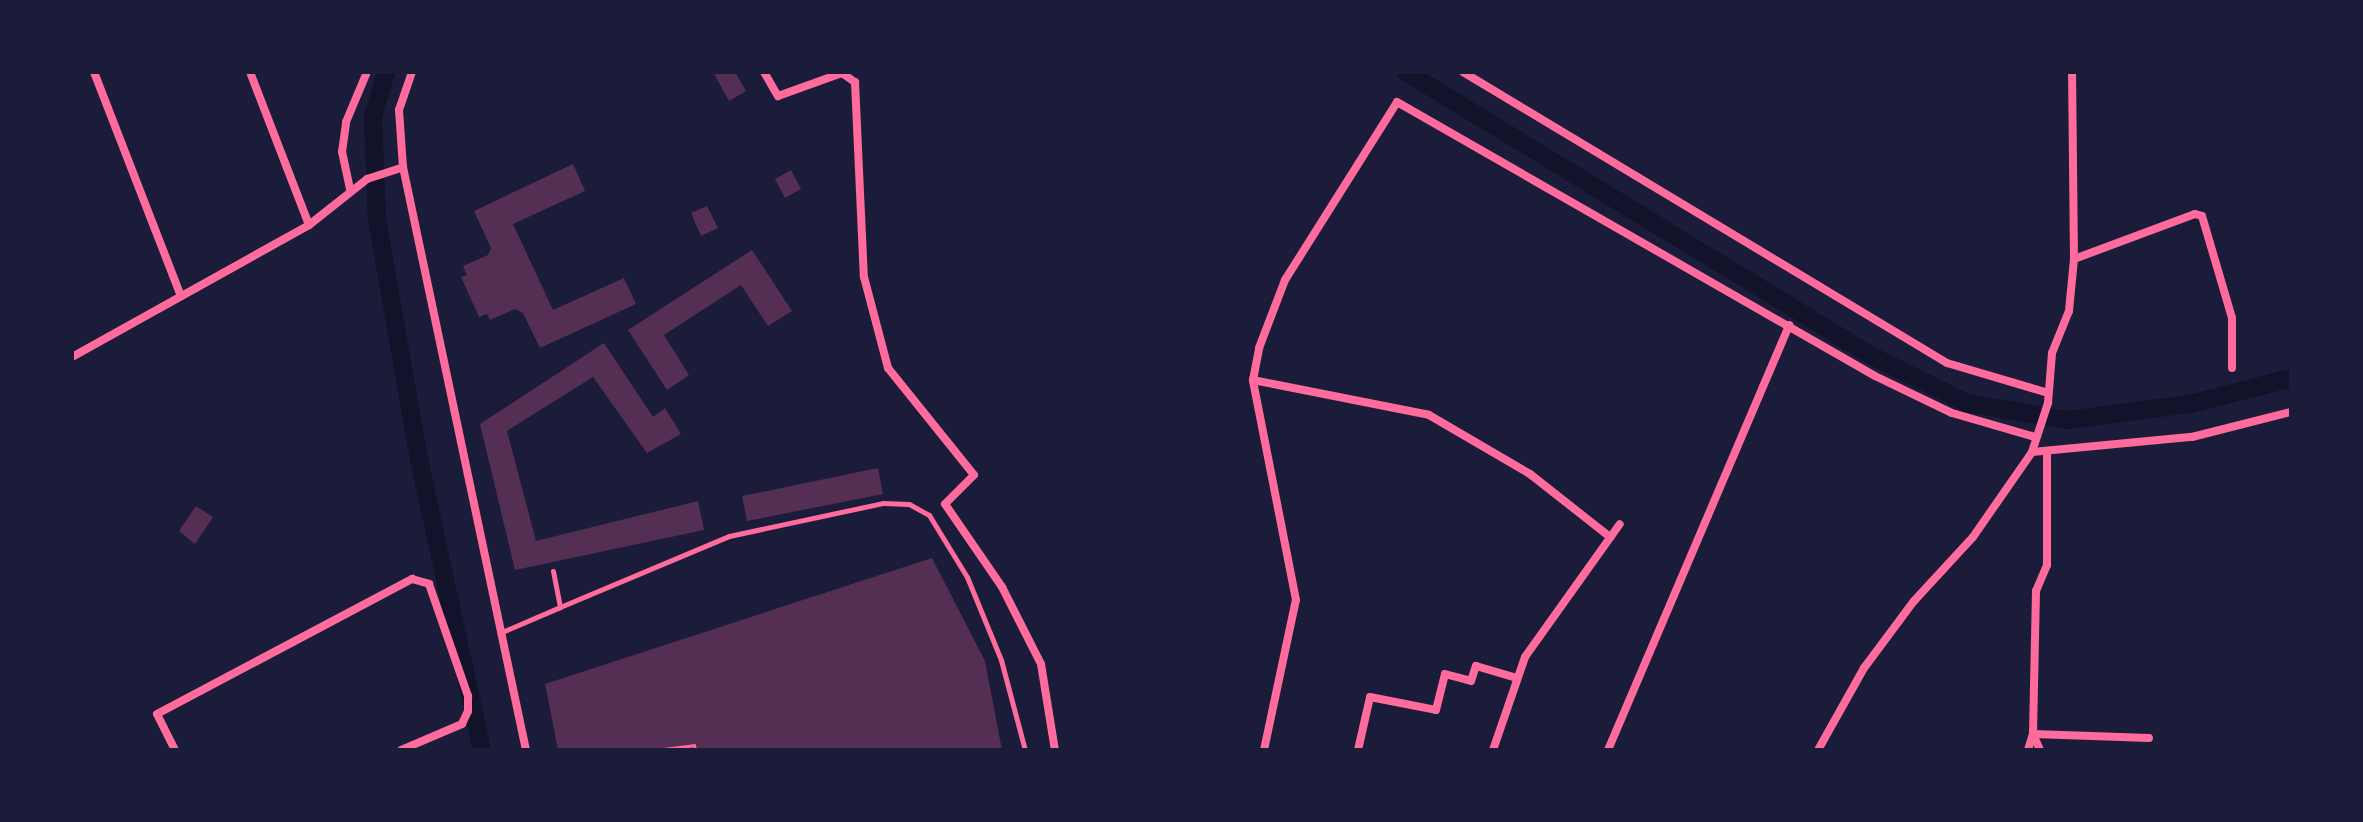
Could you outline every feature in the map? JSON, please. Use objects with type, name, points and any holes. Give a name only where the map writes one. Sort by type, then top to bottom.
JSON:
[{"type":"street","points":[[94,72],[181,296]]},
{"type":"street","points":[[250,72],[309,225]]},
{"type":"street","points":[[350,189],[342,152],[346,122],[367,72]]},
{"type":"street","points":[[412,72],[399,110],[403,167],[474,485],[500,633],[526,750]]},
{"type":"street","points":[[764,72],[778,96],[842,73],[855,82],[864,277],[888,368],[974,475],[945,504],[1002,587],[1041,664],[1055,750]]},
{"type":"street","points":[[1463,72],[1947,363],[2048,398]]},
{"type":"street","points":[[1818,750],[1864,668],[1914,601],[1973,537],[2032,452],[2038,420],[2048,398],[2052,353],[2069,311],[2074,259],[2072,72]]},
{"type":"street","points":[[1264,750],[1296,600],[1253,380],[1259,348],[1285,280],[1397,102],[1875,376],[1952,413],[2035,437]]},
{"type":"street","points":[[72,357],[309,225],[350,189],[367,179],[403,167]]},
{"type":"street","points":[[2074,259],[2195,214],[2202,216],[2232,318],[2232,368]]},
{"type":"street","points":[[1608,750],[1789,325]]},
{"type":"street","points":[[1253,380],[1429,415],[1530,474],[1610,537]]},
{"type":"street","points":[[2032,452],[2192,437],[2291,412]]},
{"type":"street","points":[[2028,750],[2033,734],[2036,591],[2047,565],[2047,452]]},
{"type":"street","points":[[1493,750],[1525,657],[1620,524]]},
{"type":"street","points":[[175,750],[157,714],[412,579],[429,584],[468,696],[468,711],[462,724],[401,750]]},
{"type":"street","points":[[1358,750],[1370,697],[1436,710],[1445,674],[1471,681],[1476,666],[1517,678]]},
{"type":"street","points":[[2033,734],[2149,738]]},
{"type":"street","points":[[2033,734],[2040,750]]},
{"type":"lane","points":[[500,633],[729,536],[883,503],[909,504],[929,515],[967,577],[1001,660],[1025,750]]},
{"type":"lane","points":[[553,571],[560,607]]},
{"type":"path","points":[[655,750],[694,745],[695,750]]},
{"type":"building","points":[[713,72],[735,72],[746,91],[729,101]]},
{"type":"building","points":[[573,164],[585,191],[513,224],[553,310],[624,278],[636,304],[540,348],[523,313],[515,309],[490,320],[487,314],[479,317],[461,277],[467,275],[463,266],[488,255],[491,248],[474,211]]},
{"type":"building","points":[[791,170],[801,189],[785,198],[775,179]]},
{"type":"building","points":[[707,206],[718,228],[701,236],[691,213]]},
{"type":"building","points":[[752,250],[792,311],[768,326],[741,285],[664,335],[689,375],[667,390],[628,330]]},
{"type":"building","points":[[604,343],[653,417],[665,408],[681,434],[647,453],[593,377],[507,431],[536,541],[698,501],[704,530],[515,570],[480,424]]},
{"type":"building","points":[[878,468],[883,494],[747,521],[742,496]]},
{"type":"building","points":[[196,506],[213,517],[195,544],[179,531]]},
{"type":"building","points":[[932,558],[985,661],[1002,750],[558,750],[545,684]]},
{"type":"waterway","points":[[386,72],[373,117],[377,219],[419,459],[482,750]]},
{"type":"waterway","points":[[1406,72],[1872,356],[1967,403],[2068,420],[2190,404],[2291,378]]}]
